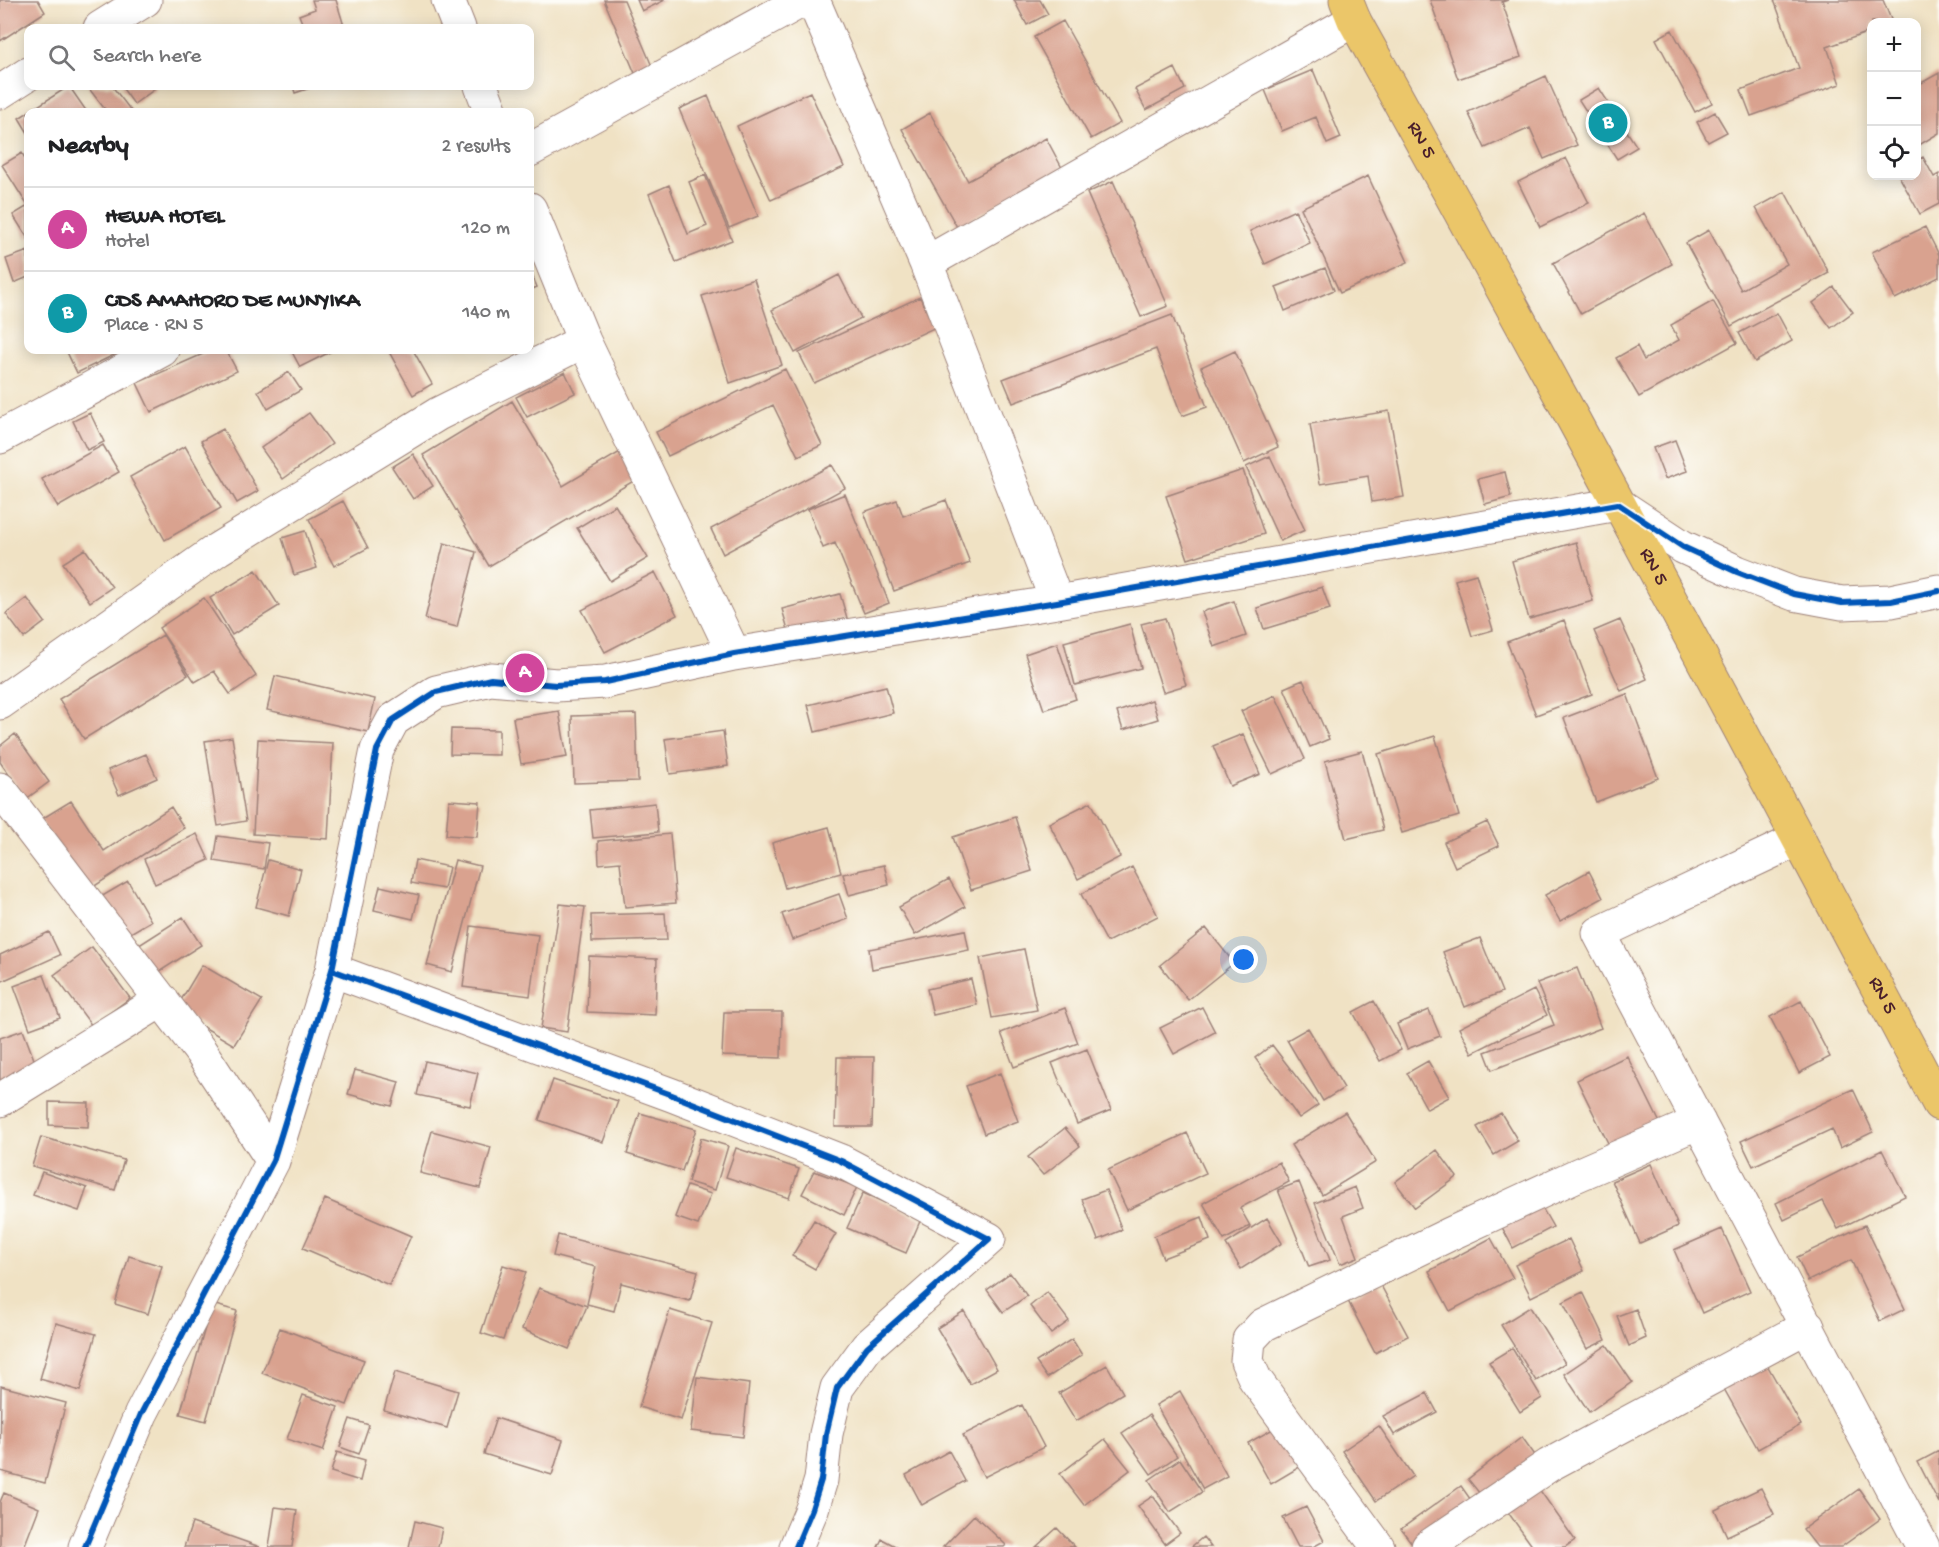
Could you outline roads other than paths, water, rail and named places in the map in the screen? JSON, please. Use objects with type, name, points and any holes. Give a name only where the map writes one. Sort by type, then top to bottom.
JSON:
[{"type":"main road","name":"RN 5","points":[[1350,10],[1501,285],[1939,1104]]},
{"type":"street","points":[[106,24],[145,0]]},
{"type":"street","points":[[448,0],[457,24]]},
{"type":"street","points":[[534,148],[803,0]]},
{"type":"street","points":[[813,0],[926,263],[1057,602]]},
{"type":"street","points":[[926,263],[1350,10]]},
{"type":"street","points":[[0,92],[24,77]]},
{"type":"street","points":[[483,90],[489,108]]},
{"type":"street","points":[[534,219],[584,341],[734,654]]},
{"type":"street","points":[[0,703],[218,549],[438,414],[584,341]]},
{"type":"street","points":[[0,437],[155,354]]},
{"type":"street","points":[[85,1547],[141,1414],[273,1161],[332,970],[377,750],[393,720],[436,692],[491,679],[556,685],[605,682],[734,654],[1057,602],[1618,504],[1683,547],[1737,572],[1794,594],[1842,603],[1891,601],[1939,591]]},
{"type":"street","points":[[0,789],[201,1052],[273,1161]]},
{"type":"street","points":[[1799,839],[1599,933],[1923,1547]]},
{"type":"street","points":[[332,970],[672,1095],[841,1161],[989,1239],[867,1347],[837,1388],[826,1434],[821,1480],[796,1547]]},
{"type":"street","points":[[0,1100],[162,1000]]},
{"type":"street","points":[[1378,1547],[1255,1379],[1247,1361],[1248,1340],[1263,1325],[1450,1234],[1699,1122]]},
{"type":"street","points":[[1428,1547],[1548,1466],[1808,1326]]},
{"type":"place","name":"CDS AMAHORO DE MUNYIKA","points":[[1608,123]]},
{"type":"place","name":"HEWA HOTEL","points":[[525,673]]}]
